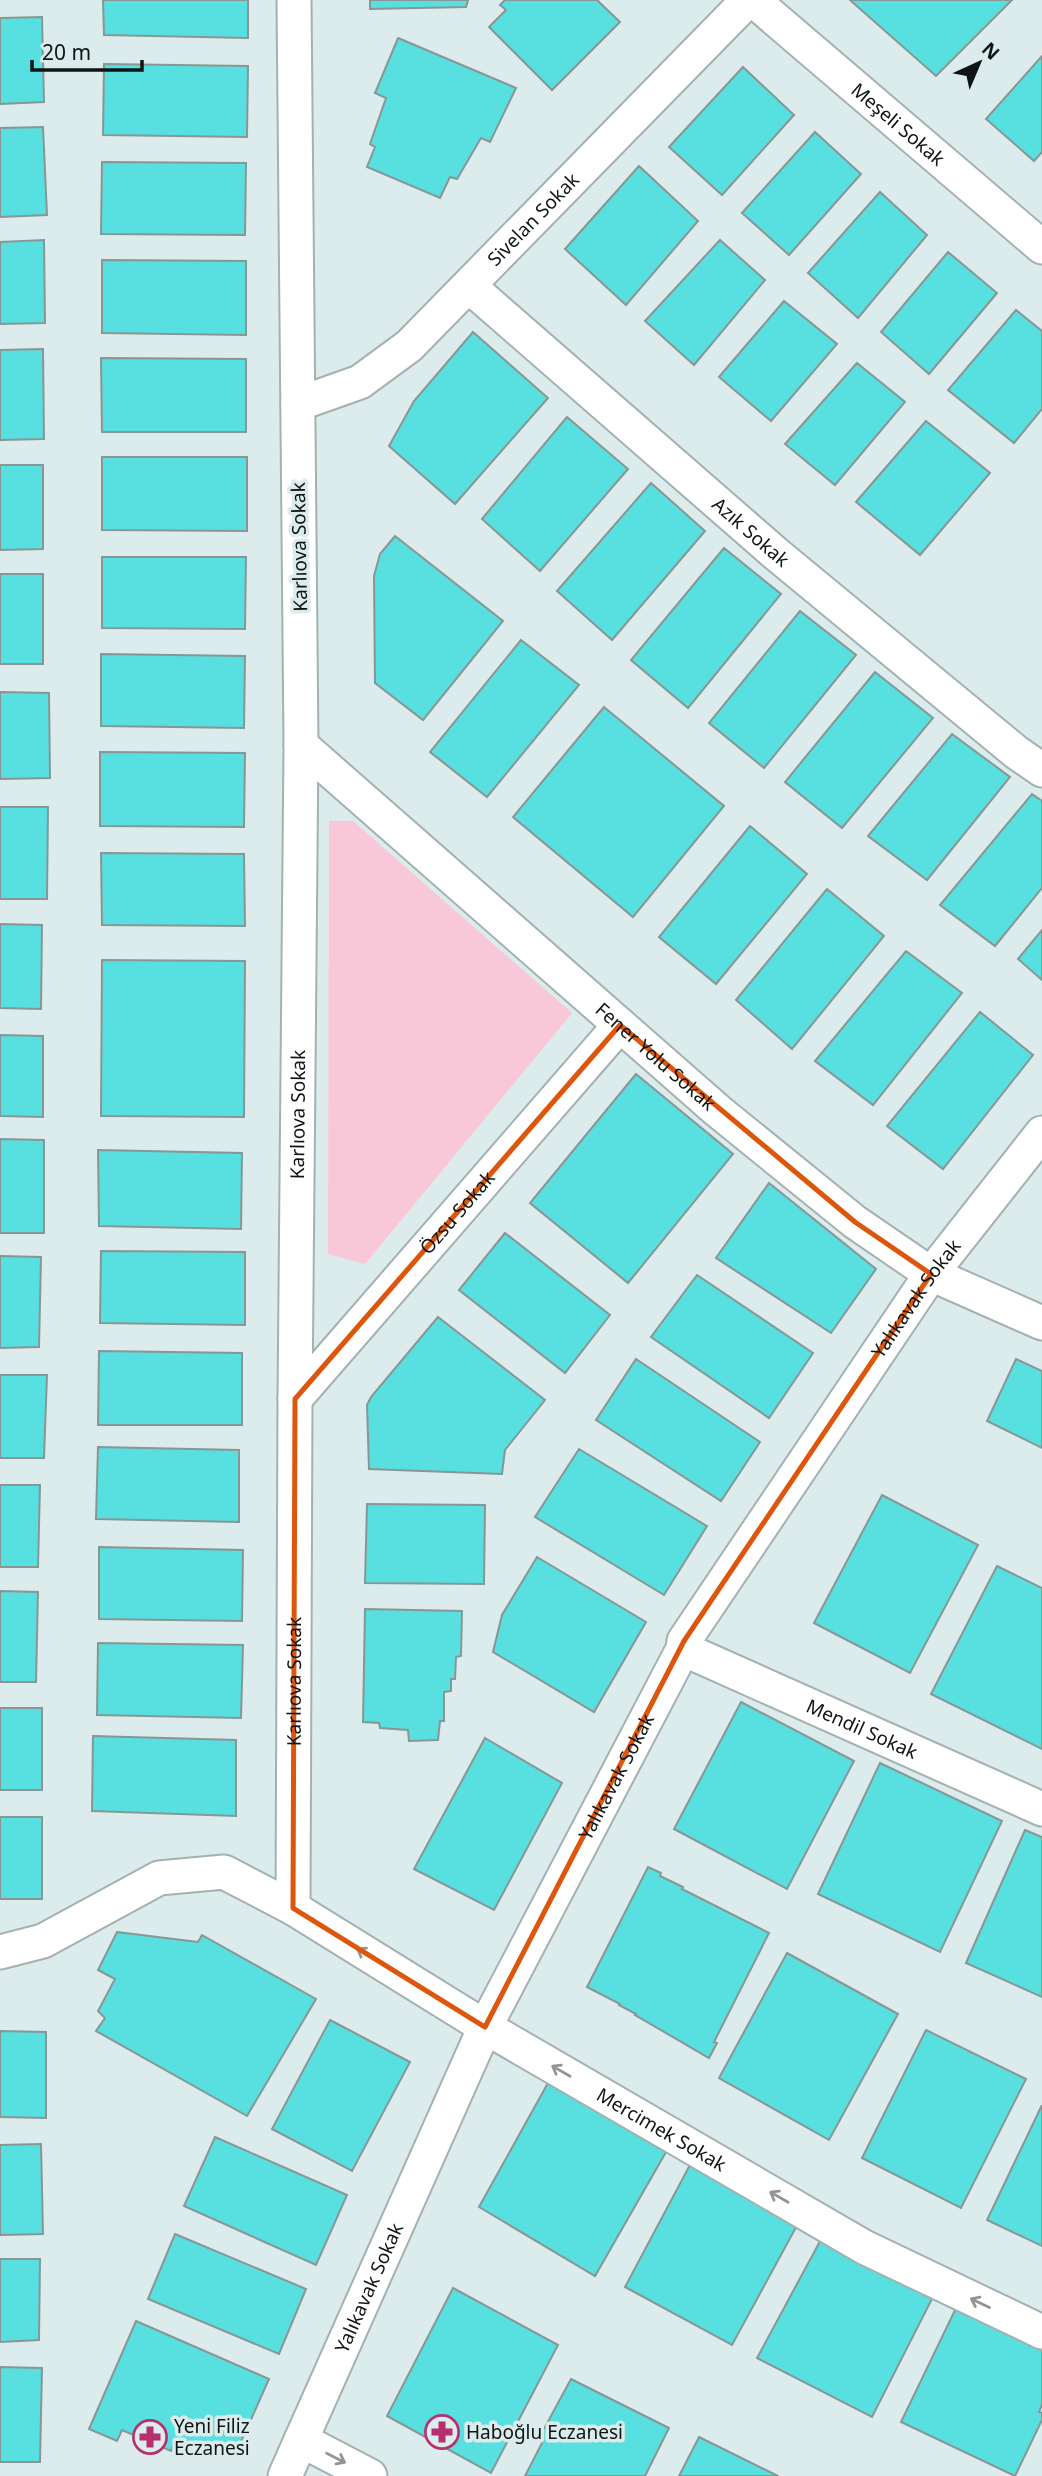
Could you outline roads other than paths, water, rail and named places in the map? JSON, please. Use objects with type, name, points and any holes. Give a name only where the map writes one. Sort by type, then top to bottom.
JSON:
[{"type":"street","name":"Karlıova Sokak","points":[[293,1908],[302,745],[294,0]]},
{"type":"street","name":"Sivelan Sokak","points":[[298,404],[360,382],[409,346],[748,0]]},
{"type":"street","name":"Meşeli Sokak","points":[[753,0],[1042,247]]},
{"type":"street","name":"Azık Sokak","points":[[468,286],[775,553],[1016,752],[1042,770]]},
{"type":"street","name":"Fener Yolu Sokak","points":[[302,745],[718,1111],[855,1222],[931,1274],[1042,1323]]},
{"type":"street","name":"Özsu Sokak","points":[[295,1399],[620,1025]]},
{"type":"street","name":"Yalıkavak Sokak","points":[[285,2476],[485,2027],[683,1650],[684,1642],[931,1274],[1042,1133]]},
{"type":"street","name":"Mendil Sokak","points":[[683,1650],[1042,1809]]},
{"type":"street","points":[[0,1952],[43,1941],[159,1878],[224,1872],[293,1908]]},
{"type":"street","name":"Mercimek Sokak","points":[[293,1908],[485,2027],[864,2247],[1042,2332]]},
{"type":"street","points":[[301,2440],[370,2476]]},
{"type":"place","name":"Haboğlu Eczanesi","points":[[442,2432]]},
{"type":"place","name":"Yeni Filiz Eczanesi","points":[[150,2437]]}]
